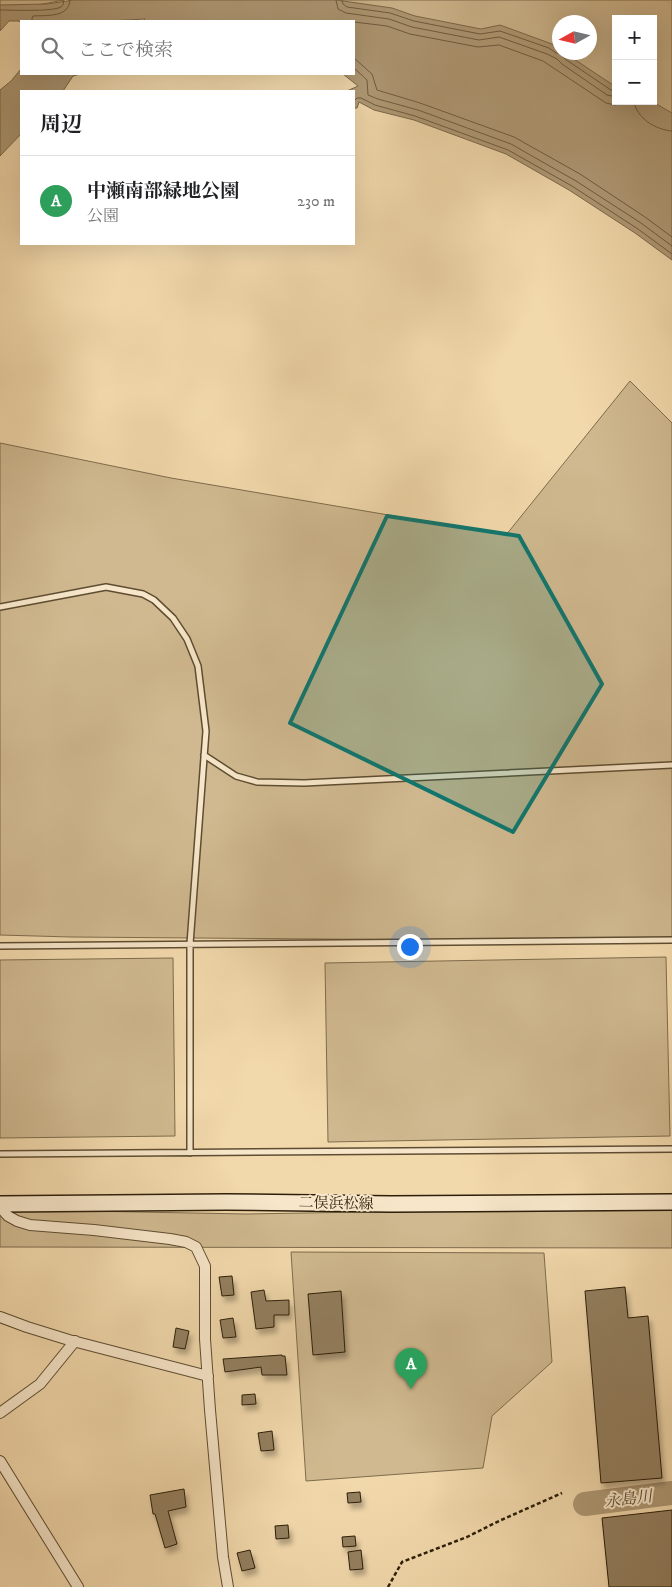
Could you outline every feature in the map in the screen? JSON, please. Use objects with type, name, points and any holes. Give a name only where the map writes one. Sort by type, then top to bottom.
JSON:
[{"type":"main road","name":"二俣浜松線","points":[[0,1206],[216,1202],[391,1204],[672,1202]]},
{"type":"street","points":[[0,1206],[8,1216],[30,1225],[170,1239],[186,1242],[196,1247],[205,1266],[205,1322],[208,1376],[223,1558],[228,1587]]},
{"type":"street","points":[[0,1317],[74,1341],[208,1376]]},
{"type":"street","points":[[0,1413],[40,1384],[74,1341]]},
{"type":"street","points":[[0,1461],[78,1587]]},
{"type":"lane","points":[[0,606],[106,587],[144,594],[154,600],[173,618],[187,639],[198,666],[206,731],[190,944],[190,1153]]},
{"type":"lane","points":[[204,755],[236,776],[257,782],[304,783],[672,765]]},
{"type":"lane","points":[[0,946],[672,940]]},
{"type":"lane","points":[[0,1154],[672,1149]]},
{"type":"path","points":[[388,1587],[402,1562],[466,1537],[499,1520],[562,1493]]},
{"type":"highlighted area","points":[[387,516],[519,536],[602,684],[513,832],[290,723]]},
{"type":"shaded area","points":[[0,0],[64,0],[0,12]]},
{"type":"shaded area","points":[[305,0],[672,0],[672,122],[645,105],[657,105],[657,15],[612,15],[612,87]]},
{"type":"shaded area","points":[[630,381],[672,423],[672,939],[571,941],[0,935],[0,443],[171,478],[506,535]]},
{"type":"shaded area","points":[[666,957],[670,1136],[328,1142],[325,963]]},
{"type":"shaded area","points":[[173,958],[175,1136],[0,1138],[0,960]]},
{"type":"shaded area","points":[[597,1208],[672,1209],[672,1248],[0,1247],[0,1211],[246,1214]]},
{"type":"shaded area","points":[[291,1252],[544,1253],[552,1362],[492,1416],[483,1468],[306,1481]]},
{"type":"water","points":[[73,0],[336,0],[392,8],[415,16],[481,29],[500,25],[552,44],[552,60],[576,60],[612,84],[612,105],[657,104],[672,113],[672,260],[635,233],[569,190],[506,154],[414,120],[374,110],[359,102],[357,108],[355,108],[355,90],[349,90],[358,86],[344,75],[355,75],[355,20],[20,20],[20,22],[9,21],[0,31],[0,5],[47,4]]},
{"type":"water","points":[[20,70],[20,75],[76,75],[73,76],[64,90],[20,90],[20,135],[0,156],[0,90]]},
{"type":"building","points":[[232,1276],[234,1295],[222,1296],[219,1277]]},
{"type":"building","points":[[625,1287],[628,1318],[648,1316],[662,1478],[601,1483],[585,1291]]},
{"type":"building","points":[[264,1290],[266,1301],[289,1300],[289,1315],[274,1315],[274,1327],[256,1329],[251,1292]]},
{"type":"building","points":[[341,1291],[345,1352],[313,1355],[308,1294]]},
{"type":"building","points":[[233,1318],[236,1337],[223,1338],[220,1320]]},
{"type":"building","points":[[176,1328],[189,1331],[185,1349],[173,1347]]},
{"type":"building","points":[[285,1356],[287,1375],[262,1375],[261,1367],[225,1372],[223,1359]]},
{"type":"building","points":[[255,1394],[256,1404],[242,1405],[242,1395]]},
{"type":"building","points":[[272,1431],[274,1450],[261,1451],[258,1433]]},
{"type":"building","points":[[184,1489],[186,1507],[168,1511],[177,1544],[165,1548],[155,1514],[153,1514],[150,1495]]},
{"type":"building","points":[[360,1492],[361,1502],[348,1503],[347,1493]]},
{"type":"building","points":[[672,1510],[672,1587],[609,1587],[602,1518]]},
{"type":"building","points":[[288,1525],[289,1538],[276,1539],[275,1526]]},
{"type":"building","points":[[355,1536],[356,1546],[343,1547],[342,1537]]},
{"type":"building","points":[[250,1550],[255,1568],[242,1571],[237,1553]]},
{"type":"building","points":[[361,1550],[363,1569],[350,1570],[348,1552]]},
{"type":"waterway","name":"永島川","points":[[585,1504],[672,1493]]},
{"type":"place","name":"中瀬南部緑地公園","points":[[411,1389]]}]
